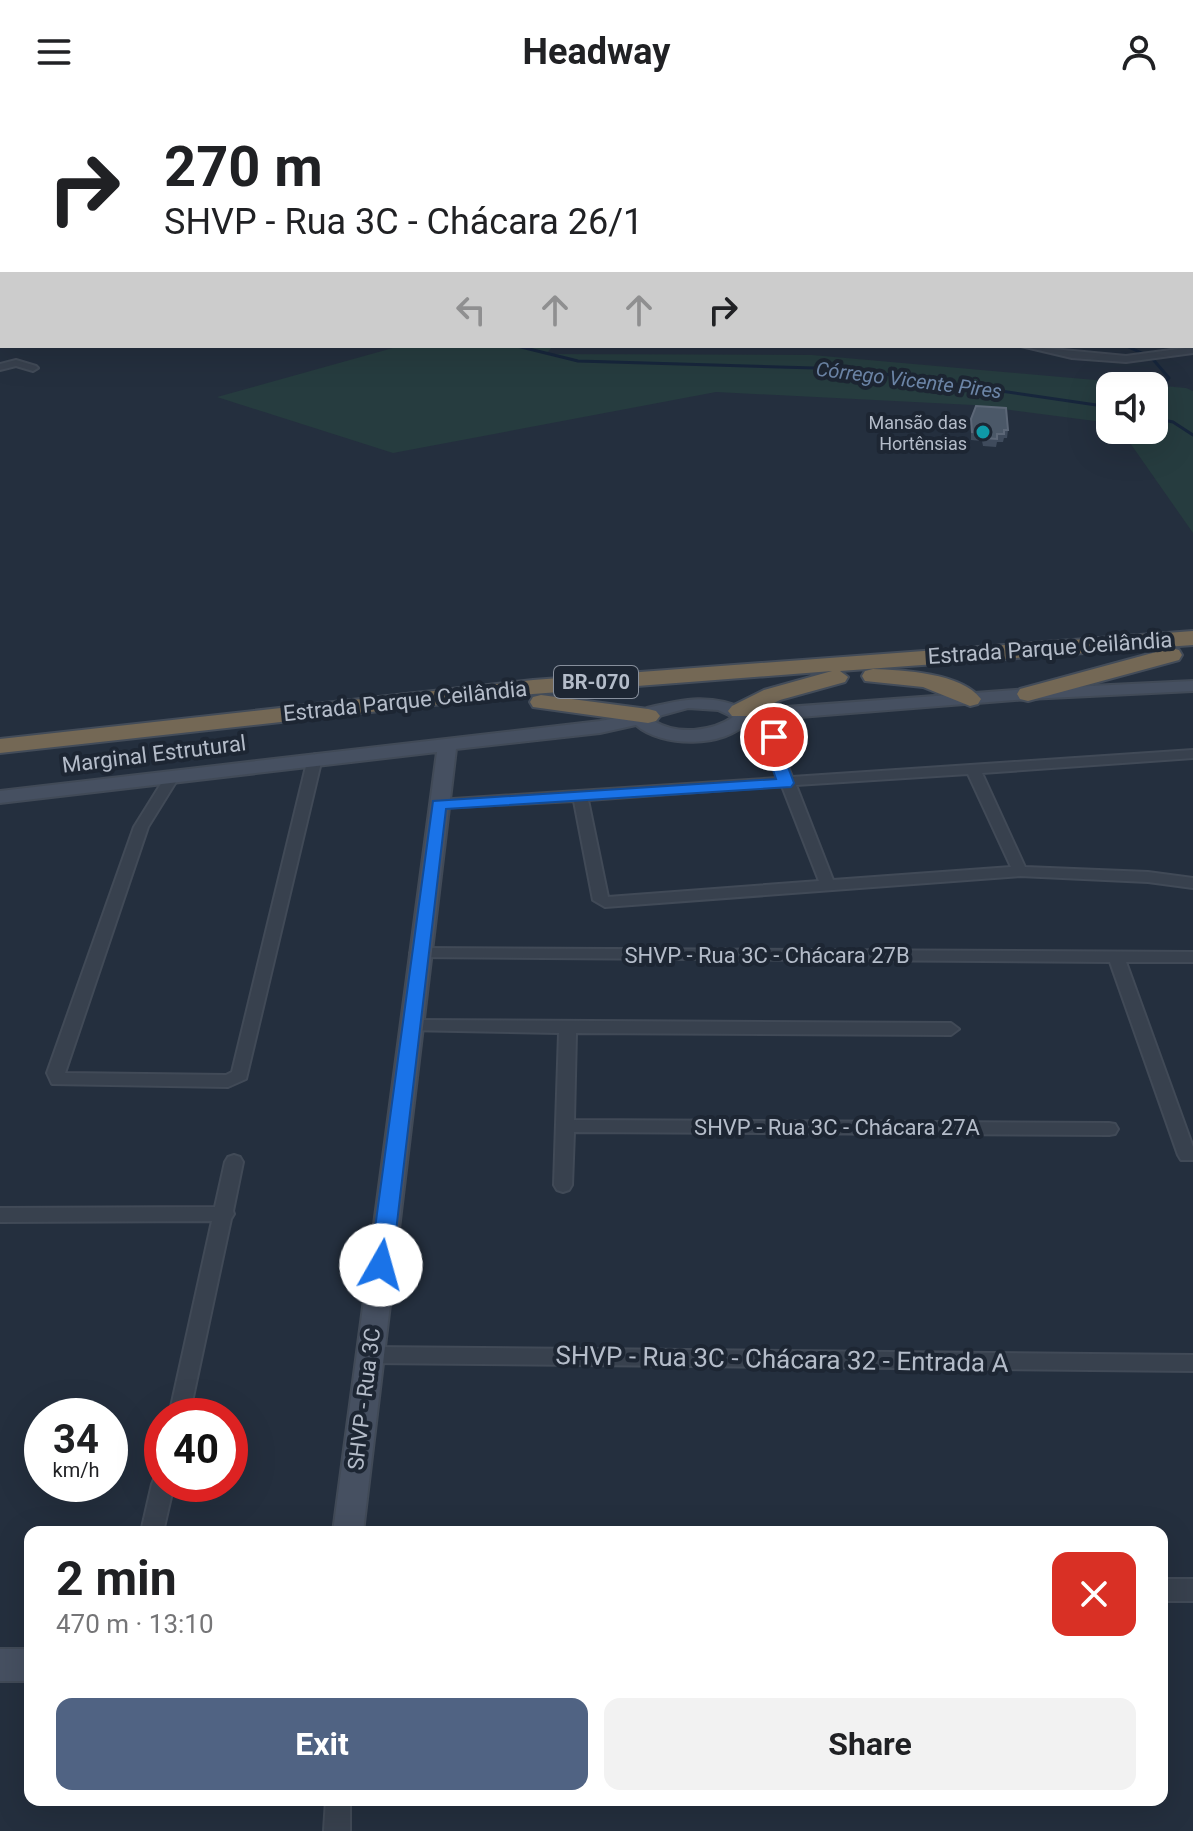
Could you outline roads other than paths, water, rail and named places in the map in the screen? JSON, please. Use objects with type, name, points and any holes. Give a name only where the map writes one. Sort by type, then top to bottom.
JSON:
[{"type":"highway","name":"Estrada Parque Ceilândia","points":[[0,746],[533,687],[1193,638]]},
{"type":"highway","name":"Estrada Parque Ceilândia","points":[[0,761],[541,702],[849,676],[1182,654]]},
{"type":"highway","points":[[1028,694],[1182,654]]},
{"type":"highway","points":[[752,714],[772,695],[849,676],[913,677],[946,684],[970,699]]},
{"type":"highway","points":[[541,702],[648,720]]},
{"type":"street","points":[[1036,348],[1072,355],[1126,359],[1193,350]]},
{"type":"street","points":[[0,365],[20,357]]},
{"type":"street","points":[[0,365],[16,363],[33,368]]},
{"type":"street","points":[[752,714],[734,727],[699,735],[668,734],[648,720],[668,706],[688,703],[722,705],[752,714],[1028,694],[1193,686]]},
{"type":"street","points":[[752,714],[762,738],[772,743],[828,886]]},
{"type":"street","name":"Marginal Estrutural","points":[[0,797],[168,783],[315,758],[648,720]]},
{"type":"street","name":"SHVP - Rua 3C","points":[[349,1526],[418,953],[447,743]]},
{"type":"street","points":[[438,804],[1193,754]]},
{"type":"street","points":[[168,783],[141,827],[56,1073],[58,1080],[228,1081],[240,1075],[315,758]]},
{"type":"street","points":[[973,769],[1020,871]]},
{"type":"street","points":[[580,796],[601,900],[605,902],[1020,871],[1148,877],[1193,883]]},
{"type":"street","name":"SHVP - Rua 3C - Chácara 27B","points":[[418,953],[1193,957]]},
{"type":"street","points":[[1116,956],[1187,1155]]},
{"type":"street","points":[[411,1026],[951,1029]]},
{"type":"street","points":[[563,1185],[568,1027]]},
{"type":"street","name":"SHVP - Rua 3C - Chácara 27A","points":[[564,1126],[1109,1129]]},
{"type":"street","points":[[183,1398],[234,1162]]},
{"type":"street","points":[[0,1215],[225,1214]]},
{"type":"street","name":"SHVP - Rua 3C - Chácara 32 - Entrada A","points":[[370,1355],[1193,1363]]},
{"type":"street","points":[[153,1526],[159,1502]]},
{"type":"street","points":[[1168,1590],[1193,1590]]},
{"type":"street","points":[[0,1665],[24,1665]]},
{"type":"street","points":[[337,1831],[338,1806]]},
{"type":"waterway","name":"Córrego Vicente Pires","points":[[525,348],[578,361],[850,369],[1096,405]]},
{"type":"waterway","points":[[1131,348],[1151,357],[1164,372]]},
{"type":"waterway","name":"Córrego Vicente Pires","points":[[1168,421],[1193,435]]},
{"type":"place","name":"Mansão das Hortênsias","points":[[983,432]]}]
